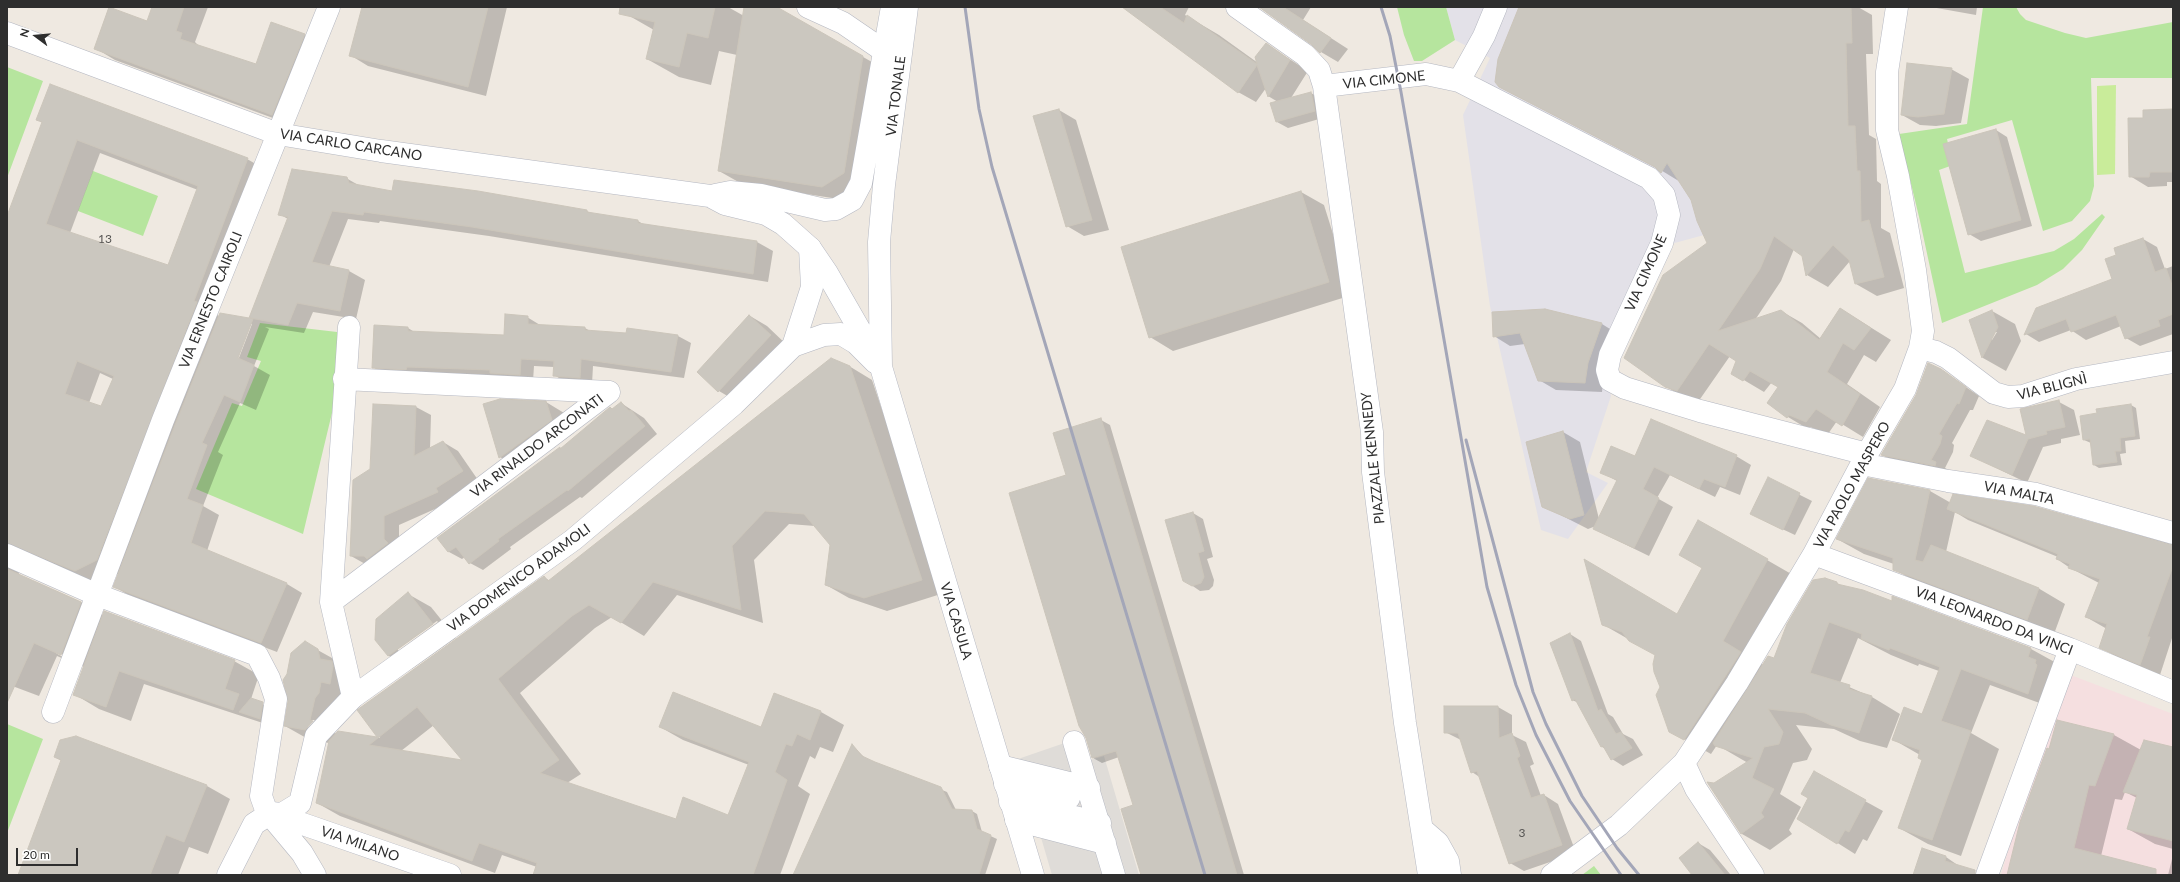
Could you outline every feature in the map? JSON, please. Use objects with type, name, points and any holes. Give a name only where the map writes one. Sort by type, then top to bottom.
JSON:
[{"type":"street","name":"VIA ERNESTO CAIROLI","points":[[53,712],[95,594],[163,420],[329,7]]},
{"type":"street","name":"VIA TONALE","points":[[814,208],[836,209],[845,205],[852,200],[861,183],[892,7]]},
{"type":"street","name":"VIA TONALE","points":[[881,367],[878,278],[884,185],[907,7]]},
{"type":"street","name":"PIAZZALE KENNEDY","points":[[1237,7],[1305,55],[1319,70],[1324,86],[1372,432],[1373,472],[1412,776],[1430,875]]},
{"type":"street","points":[[1459,81],[1484,36],[1496,7]]},
{"type":"street","name":"VIA PAOLO MASPERO","points":[[1552,875],[1619,825],[1684,763],[1738,683],[1814,554],[1864,459],[1905,389],[1920,348],[1923,330],[1915,270],[1898,176],[1887,130],[1887,72],[1897,7]]},
{"type":"street","points":[[819,10],[843,23],[884,51]]},
{"type":"street","name":"VIA CARLO CARCANO","points":[[7,33],[278,134],[381,151],[710,196],[730,192],[761,195],[814,208]]},
{"type":"street","name":"VIA CIMONE","points":[[1324,86],[1426,74],[1459,81],[1639,171],[1649,178],[1664,195],[1669,215],[1662,243],[1610,355],[1607,376],[1613,383],[1700,411],[1864,459]]},
{"type":"street","name":"VIA CARLO CARCANO","points":[[710,196],[725,204],[766,214],[783,224],[810,248],[827,273],[881,367]]},
{"type":"street","name":"VIA DOMENICO ADAMOLI","points":[[793,346],[812,288],[810,248]]},
{"type":"street","points":[[349,327],[344,379],[331,602],[353,697]]},
{"type":"street","name":"VIA DOMENICO ADAMOLI","points":[[271,813],[282,814],[290,811],[300,803],[316,736],[353,697],[573,540],[734,404],[793,346],[824,336],[841,334],[856,343],[881,367]]},
{"type":"street","name":"VIA BLIGNÌ","points":[[1920,348],[1936,352],[1994,393],[2008,397],[2023,396],[2076,379],[2173,362]]},
{"type":"street","name":"VIA CASULA","points":[[881,367],[1033,875]]},
{"type":"street","name":"VIA RINALDO ARCONATI","points":[[331,602],[609,392],[344,379]]},
{"type":"street","name":"VIA MALTA","points":[[1864,459],[1948,481],[2036,494],[2173,533]]},
{"type":"street","name":"VIA LEONARDO DA VINCI","points":[[1814,554],[2070,649],[2173,692]]},
{"type":"street","points":[[7,555],[95,594],[257,655],[270,678],[276,699],[261,796],[266,810],[271,813],[302,853],[315,875]]},
{"type":"street","points":[[1987,875],[2070,649]]},
{"type":"street","points":[[1074,742],[1097,814],[1114,875]]},
{"type":"street","points":[[1684,763],[1696,789],[1753,875]]},
{"type":"street","points":[[1008,793],[1097,814]]},
{"type":"street","points":[[1008,793],[1097,814]]},
{"type":"street","points":[[228,875],[254,824],[271,813]]},
{"type":"street","name":"VIA MILANO","points":[[271,813],[450,875]]},
{"type":"street","points":[[1422,830],[1438,843],[1448,861],[1450,875]]},
{"type":"shaded area","points":[[1446,7],[1782,7],[1781,214],[1660,247],[1606,377],[1611,396],[1586,472],[1608,483],[1568,539],[1541,530],[1490,306],[1463,115],[1490,58],[1455,40]]},
{"type":"shaded area","points":[[2068,674],[2173,714],[2173,875],[2001,875],[2038,747]]},
{"type":"shaded area","points":[[1082,737],[1090,760],[1104,756],[1139,875],[1052,875],[1018,759]]},
{"type":"green space","points":[[1397,7],[1446,7],[1455,40],[1422,61],[1414,61],[1404,35]]},
{"type":"green space","points":[[1983,7],[2016,7],[2026,20],[2065,33],[2086,38],[2173,22],[2173,78],[2091,78],[2094,186],[2090,201],[2072,221],[2043,231],[2012,120],[1947,139],[1953,165],[1939,170],[1965,273],[2054,251],[2074,239],[2102,214],[2105,217],[2082,250],[2063,269],[2037,285],[1942,323],[1899,134],[1967,124]]},
{"type":"green space","points":[[7,67],[43,81],[7,178]]},
{"type":"green space","points":[[2116,85],[2115,174],[2097,175],[2097,86]]},
{"type":"green space","points":[[93,171],[158,196],[143,236],[78,211]]},
{"type":"green space","points":[[260,323],[337,332],[337,392],[303,534],[196,489],[232,403],[242,406],[261,361],[247,357]]},
{"type":"green space","points":[[7,724],[43,739],[7,833]]},
{"type":"green space","points":[[1594,866],[1601,875],[1582,875]]},
{"type":"building","points":[[109,7],[147,21],[152,7],[184,7],[176,31],[182,33],[180,39],[256,64],[271,22],[305,34],[272,115],[94,49]]},
{"type":"building","points":[[362,7],[488,7],[468,87],[349,56]]},
{"type":"building","points":[[620,7],[715,7],[708,38],[687,33],[679,67],[646,59],[655,22],[619,14]]},
{"type":"building","points":[[744,7],[777,7],[863,56],[844,173],[822,187],[718,171]]},
{"type":"building","points":[[1122,7],[1160,7],[1184,23],[1187,15],[1257,64],[1255,57],[1266,43],[1290,60],[1268,97],[1257,65],[1238,93]]},
{"type":"building","points":[[1259,7],[1283,7],[1331,38],[1320,53],[1312,45]]},
{"type":"building","points":[[1519,7],[1851,7],[1852,43],[1846,43],[1848,126],[1855,126],[1857,171],[1860,171],[1861,222],[1869,220],[1884,277],[1855,284],[1849,260],[1833,245],[1806,276],[1802,256],[1774,236],[1760,269],[1718,331],[1781,310],[1819,340],[1840,308],[1871,328],[1854,350],[1843,343],[1827,372],[1860,394],[1842,426],[1816,409],[1806,422],[1789,415],[1787,418],[1767,403],[1778,387],[1750,371],[1743,381],[1731,374],[1736,361],[1709,344],[1677,391],[1665,387],[1624,358],[1663,275],[1707,243],[1697,221],[1691,200],[1667,163],[1661,173],[1655,167],[1499,87],[1495,82],[1498,59]]},
{"type":"building","points":[[1907,63],[1952,68],[1944,114],[1918,117],[1901,115]]},
{"type":"building","points":[[50,84],[248,158],[194,301],[197,302],[97,560],[75,571],[7,543],[7,216],[42,122],[36,120]],"holes":[[[77,140],[198,186],[168,265],[46,224]],[[77,361],[114,376],[101,406],[65,394]]]},
{"type":"building","points":[[1311,92],[1315,111],[1276,122],[1270,103]]},
{"type":"building","points":[[1059,109],[1092,220],[1066,227],[1033,116]]},
{"type":"building","points":[[2173,109],[2173,172],[2150,172],[2149,177],[2129,177],[2128,118],[2143,118],[2143,110]]},
{"type":"building","points":[[1996,129],[2021,220],[1968,235],[1943,144]]},
{"type":"building","points":[[292,169],[347,177],[349,183],[392,191],[394,180],[478,191],[587,210],[587,212],[638,220],[638,223],[757,241],[753,274],[472,227],[364,212],[363,215],[332,211],[312,262],[349,270],[340,311],[297,303],[288,325],[250,318],[253,319],[238,358],[254,365],[240,402],[224,395],[202,443],[207,445],[187,499],[203,505],[191,543],[287,583],[261,643],[113,587],[220,313],[249,318],[288,217],[278,215]]},
{"type":"building","points":[[1301,191],[1329,282],[1149,338],[1121,247]]},
{"type":"building","points":[[2143,238],[2155,272],[2166,268],[2173,288],[2173,314],[2158,320],[2160,326],[2125,339],[2116,315],[2071,332],[2066,319],[2024,335],[2036,308],[2112,279],[2105,259],[2116,255],[2114,248]]},
{"type":"building","points":[[1545,309],[1602,323],[1588,363],[1585,383],[1538,381],[1520,333],[1493,337],[1492,312]]},
{"type":"building","points":[[1992,310],[1998,327],[1982,358],[1969,320]]},
{"type":"building","points":[[505,314],[528,316],[528,324],[585,327],[585,330],[626,333],[627,328],[678,335],[671,372],[581,359],[580,378],[553,376],[554,361],[521,359],[520,375],[490,373],[490,370],[407,367],[406,370],[372,368],[374,325],[408,327],[408,331],[504,335]]},
{"type":"building","points":[[749,315],[771,335],[718,392],[697,372]]},
{"type":"building","points":[[831,358],[850,366],[922,580],[864,598],[825,585],[830,545],[804,514],[765,511],[732,546],[741,610],[653,582],[621,623],[589,605],[572,616],[498,679],[559,760],[540,773],[676,819],[683,797],[728,815],[749,762],[659,727],[673,692],[761,727],[774,693],[821,711],[810,740],[797,734],[792,746],[786,744],[775,772],[787,780],[753,875],[533,875],[537,863],[479,843],[472,861],[316,803],[329,741],[338,731],[377,737],[357,710],[544,576],[548,581]],"holes":[[[417,707],[462,760],[369,745]]]},
{"type":"building","points":[[1928,363],[1941,369],[1966,387],[1959,404],[1957,403],[1939,434],[1942,436],[1940,444],[1931,460],[1936,462],[1935,466],[1881,455],[1916,395]]},
{"type":"building","points":[[500,399],[546,401],[552,420],[499,458],[483,404]]},
{"type":"building","points":[[2059,400],[2065,427],[2046,431],[2047,434],[2028,439],[2012,475],[1970,456],[1987,420],[2026,435],[2020,409]]},
{"type":"building","points":[[621,402],[629,411],[631,410],[645,426],[568,491],[567,490],[498,539],[499,541],[469,564],[456,547],[448,552],[437,538],[560,447],[560,449],[610,407],[612,409]]},
{"type":"building","points":[[373,404],[416,406],[414,456],[443,441],[463,471],[436,488],[438,492],[384,516],[384,539],[388,543],[367,559],[364,556],[350,556],[353,480],[370,469]]},
{"type":"building","points":[[2131,404],[2135,436],[2120,438],[2121,451],[2115,451],[2117,462],[2093,465],[2090,439],[2083,440],[2080,416],[2097,413],[2096,409]]},
{"type":"building","points":[[1101,418],[1237,875],[1141,875],[1121,809],[1133,805],[1116,751],[1092,758],[1086,738],[1079,726],[1009,493],[1066,475],[1053,433]]},
{"type":"building","points":[[1651,419],[1737,455],[1725,487],[1704,479],[1699,489],[1654,467],[1643,489],[1659,498],[1634,548],[1593,529],[1617,480],[1600,473],[1611,446],[1635,456]]},
{"type":"building","points":[[1563,431],[1584,515],[1570,519],[1542,507],[1526,442]]},
{"type":"building","points":[[1768,477],[1800,493],[1783,530],[1750,514]]},
{"type":"building","points":[[1868,478],[1930,490],[1915,560],[1923,562],[1931,545],[2039,588],[2027,620],[1893,570],[1893,558],[1836,539]]},
{"type":"building","points":[[1953,494],[2033,506],[2173,545],[2173,566],[2147,637],[2150,637],[2140,665],[2099,648],[2107,624],[2085,617],[2100,579],[2068,568],[2070,564],[2056,559],[2058,554],[1947,509]]},
{"type":"building","points":[[1193,512],[1204,551],[1198,553],[1204,577],[1201,583],[1192,586],[1183,581],[1165,520]]},
{"type":"building","points":[[1698,520],[1768,559],[1723,641],[1741,652],[1684,740],[1669,732],[1656,695],[1660,687],[1654,672],[1653,664],[1655,655],[1629,641],[1622,632],[1602,625],[1584,559],[1677,614],[1702,568],[1679,555]]},
{"type":"building","points":[[7,569],[81,602],[61,655],[34,643],[7,703]]},
{"type":"building","points":[[1825,578],[1837,582],[1837,584],[1863,590],[1892,601],[1892,596],[2031,648],[2028,657],[2036,660],[2035,663],[2037,665],[2028,694],[1961,669],[1941,721],[1971,731],[1932,840],[1898,828],[1922,760],[1918,758],[1920,750],[1892,740],[1904,707],[1922,714],[1940,667],[1890,648],[1889,650],[1861,639],[1862,634],[1829,622],[1810,673],[1850,685],[1849,689],[1872,696],[1859,733],[1831,725],[1805,713],[1768,709],[1783,732],[1779,744],[1764,747],[1752,778],[1774,789],[1761,813],[1764,817],[1741,834],[1707,782],[1714,783],[1753,758],[1715,746],[1713,743],[1768,656],[1774,658],[1787,624],[1813,580]]},
{"type":"building","points":[[408,592],[433,624],[388,656],[375,640],[376,619]]},
{"type":"building","points":[[104,611],[235,660],[225,689],[239,694],[233,710],[119,671],[106,707],[73,695]]},
{"type":"building","points":[[1570,633],[1598,711],[1601,709],[1616,734],[1621,732],[1632,748],[1611,760],[1603,746],[1601,747],[1575,699],[1572,701],[1550,643]]},
{"type":"building","points":[[305,641],[318,649],[320,659],[332,661],[333,666],[330,684],[321,682],[319,693],[315,698],[310,720],[313,721],[305,730],[284,726],[288,701],[283,680],[287,674],[291,653]]},
{"type":"building","points":[[251,698],[263,702],[260,719],[239,712]]},
{"type":"building","points":[[1444,706],[1498,706],[1499,738],[1512,733],[1520,756],[1517,758],[1531,798],[1544,794],[1562,845],[1509,864],[1477,771],[1471,773],[1458,733],[1444,733]]},
{"type":"building","points":[[2057,720],[2114,734],[2095,786],[2089,785],[2074,848],[2156,869],[2156,875],[2007,875],[2020,822],[2047,748],[2049,749]]},
{"type":"building","points":[[76,736],[207,785],[184,842],[166,835],[150,875],[18,875],[61,760],[54,757],[60,740]]},
{"type":"building","points":[[2144,740],[2173,747],[2173,841],[2127,829],[2137,795],[2123,792]]},
{"type":"building","points":[[852,744],[862,756],[941,787],[952,809],[972,810],[977,829],[991,835],[979,875],[793,875]]},
{"type":"building","points":[[1814,771],[1866,800],[1849,832],[1845,830],[1837,844],[1797,819],[1808,798],[1801,794]]},
{"type":"building","points":[[1698,842],[1725,875],[1692,875],[1679,858]]},
{"type":"building","points":[[1922,848],[1946,856],[1945,861],[1975,870],[1975,875],[1913,875]]},
{"type":"railway","points":[[965,7],[979,109],[992,167],[1205,875]]},
{"type":"railway","points":[[1381,7],[1390,36],[1401,92],[1487,587],[1516,685],[1536,735],[1570,801],[1621,875]]},
{"type":"railway","points":[[1466,440],[1533,692],[1546,724],[1582,796],[1617,848],[1639,875]]}]
